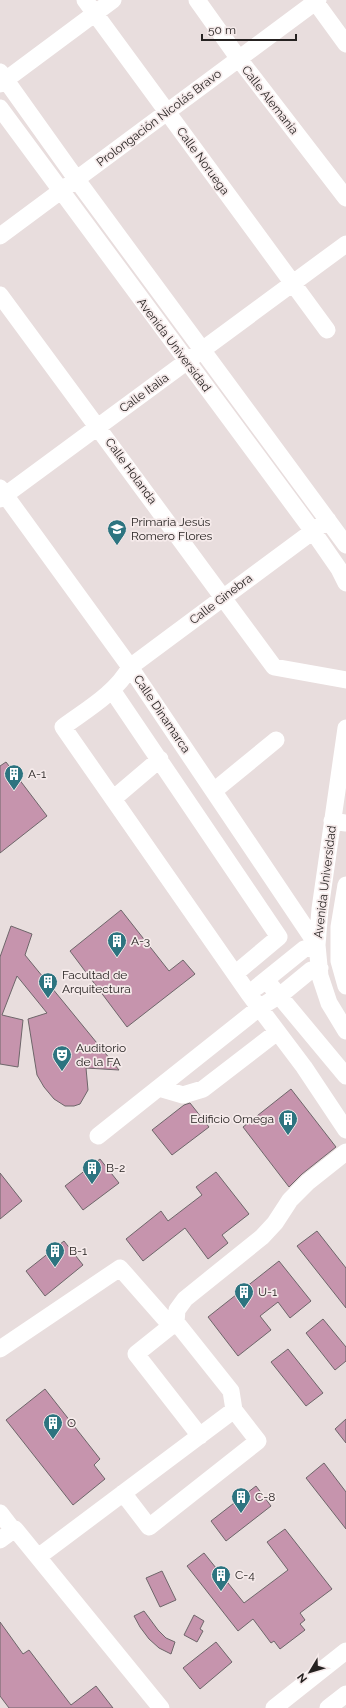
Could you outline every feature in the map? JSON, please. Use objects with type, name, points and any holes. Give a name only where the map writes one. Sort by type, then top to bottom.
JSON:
[{"type":"street","points":[[2,79],[90,7],[113,0]]},
{"type":"street","name":"Calle Alemania","points":[[197,0],[239,59],[346,198]]},
{"type":"street","points":[[316,1],[346,44]]},
{"type":"street","name":"Prolongación Nicolás Bravo","points":[[0,236],[168,113],[316,1]]},
{"type":"street","name":"Calle Noruega","points":[[90,7],[327,330]]},
{"type":"street","name":"Avenida Universidad","points":[[2,79],[203,349],[346,545]]},
{"type":"street","name":"Avenida Universidad","points":[[0,108],[312,530],[339,569],[346,583]]},
{"type":"street","name":"Calle Italia","points":[[2,494],[187,362],[346,244]]},
{"type":"street","name":"Calle Holanda","points":[[0,295],[98,426],[274,667],[346,680]]},
{"type":"street","name":"Calle Dinamarca","points":[[2,494],[130,667],[215,790],[317,945]]},
{"type":"street","name":"Calle Ginebra","points":[[113,799],[63,727],[112,690],[130,667],[312,530],[328,520]]},
{"type":"street","points":[[112,690],[279,937],[236,973]]},
{"type":"street","name":"Avenida Universidad","points":[[345,1026],[329,1003],[320,968],[317,945],[320,909],[339,822],[346,728]]},
{"type":"street","points":[[215,790],[276,740]]},
{"type":"street","points":[[160,759],[113,799],[236,973],[249,994],[304,1067],[346,1130]]},
{"type":"street","name":"Avenida Universidad","points":[[346,885],[339,927],[339,960],[346,986]]},
{"type":"street","points":[[249,994],[304,949],[317,945]]},
{"type":"street","points":[[98,1136],[260,1008],[279,996],[311,970],[320,968]]},
{"type":"street","points":[[266,980],[346,1076]]},
{"type":"street","points":[[159,1088],[183,1095],[202,1089],[277,1032]]},
{"type":"street","points":[[304,1067],[325,1050]]},
{"type":"street","points":[[200,1436],[136,1354],[174,1324],[177,1310],[185,1299],[262,1237],[275,1223],[290,1200],[308,1182],[346,1152]]},
{"type":"street","points":[[0,1348],[120,1268],[174,1324],[232,1391],[234,1410],[258,1441],[149,1527],[123,1493]]},
{"type":"street","points":[[38,1557],[234,1410]]},
{"type":"street","points":[[0,1513],[6,1535],[15,1529],[161,1708]]},
{"type":"street","points":[[274,1708],[346,1652]]},
{"type":"street","points":[[328,1708],[346,1694]]},
{"type":"building","name":"A-1","points":[[6,762],[47,816],[0,853],[0,766]]},
{"type":"building","name":"A-3","points":[[121,910],[169,971],[183,960],[195,974],[127,1027],[70,951]]},
{"type":"building","points":[[11,926],[32,934],[25,955],[119,1070],[86,1068],[88,1090],[80,1104],[65,1106],[54,1099],[44,1087],[37,1075],[28,1019],[47,1013],[17,976],[2,1015],[23,1020],[18,1067],[0,1064],[0,957]]},
{"type":"building","name":"Edificio Omega","points":[[291,1089],[336,1147],[302,1174],[289,1187],[243,1127]]},
{"type":"building","points":[[190,1103],[209,1127],[172,1155],[152,1130],[184,1105]]},
{"type":"building","name":"B-2","points":[[100,1159],[119,1183],[83,1210],[65,1186]]},
{"type":"building","points":[[216,1172],[249,1214],[222,1235],[228,1243],[208,1259],[185,1228],[143,1261],[126,1239],[161,1211],[168,1221],[202,1195],[196,1187]]},
{"type":"building","points":[[0,1173],[22,1201],[0,1219]]},
{"type":"building","points":[[317,1231],[346,1268],[346,1308],[297,1246]]},
{"type":"building","name":"B-1","points":[[64,1241],[83,1265],[45,1296],[26,1271]]},
{"type":"building","name":"U-1","points":[[279,1261],[311,1301],[290,1318],[278,1302],[260,1316],[271,1330],[238,1356],[208,1317]]},
{"type":"building","points":[[323,1319],[346,1347],[346,1361],[335,1370],[306,1333]]},
{"type":"building","points":[[288,1349],[323,1393],[306,1406],[271,1362]]},
{"type":"building","name":"O","points":[[45,1389],[100,1459],[94,1465],[105,1479],[73,1505],[6,1420]]},
{"type":"building","points":[[346,1419],[346,1443],[335,1429]]},
{"type":"building","points":[[324,1463],[346,1492],[346,1529],[306,1478]]},
{"type":"building","name":"C-8","points":[[256,1486],[271,1506],[226,1541],[211,1521]]},
{"type":"building","points":[[285,1529],[332,1589],[300,1613],[305,1620],[300,1624],[305,1630],[280,1649],[274,1641],[271,1643],[253,1619],[238,1631],[187,1566],[204,1553],[244,1603],[288,1570],[267,1542]]},
{"type":"building","points":[[162,1571],[176,1600],[160,1607],[146,1578]]},
{"type":"building","points":[[144,1611],[166,1638],[175,1642],[171,1654],[159,1648],[149,1639],[140,1627],[134,1616]]},
{"type":"building","points":[[194,1615],[204,1621],[200,1629],[203,1631],[197,1642],[184,1635]]},
{"type":"building","points":[[0,1622],[23,1654],[29,1650],[71,1705],[96,1686],[113,1708],[9,1708],[0,1696]]},
{"type":"building","points":[[216,1642],[232,1662],[200,1689],[183,1668]]},
{"type":"place","name":"Primaria Jesús Romero Flores","points":[[117,546]]},
{"type":"place","name":"A-1","points":[[14,791]]},
{"type":"place","name":"A-3","points":[[117,958]]},
{"type":"place","name":"Facultad de Arquitectura","points":[[48,999]]},
{"type":"place","name":"Auditorio de la FA","points":[[62,1072]]},
{"type":"place","name":"Edificio Omega","points":[[288,1136]]},
{"type":"place","name":"B-2","points":[[92,1185]]},
{"type":"place","name":"B-1","points":[[55,1268]]},
{"type":"place","name":"U-1","points":[[244,1309]]},
{"type":"place","name":"O","points":[[53,1440]]},
{"type":"place","name":"C-8","points":[[241,1514]]},
{"type":"place","name":"C-4","points":[[221,1592]]}]
